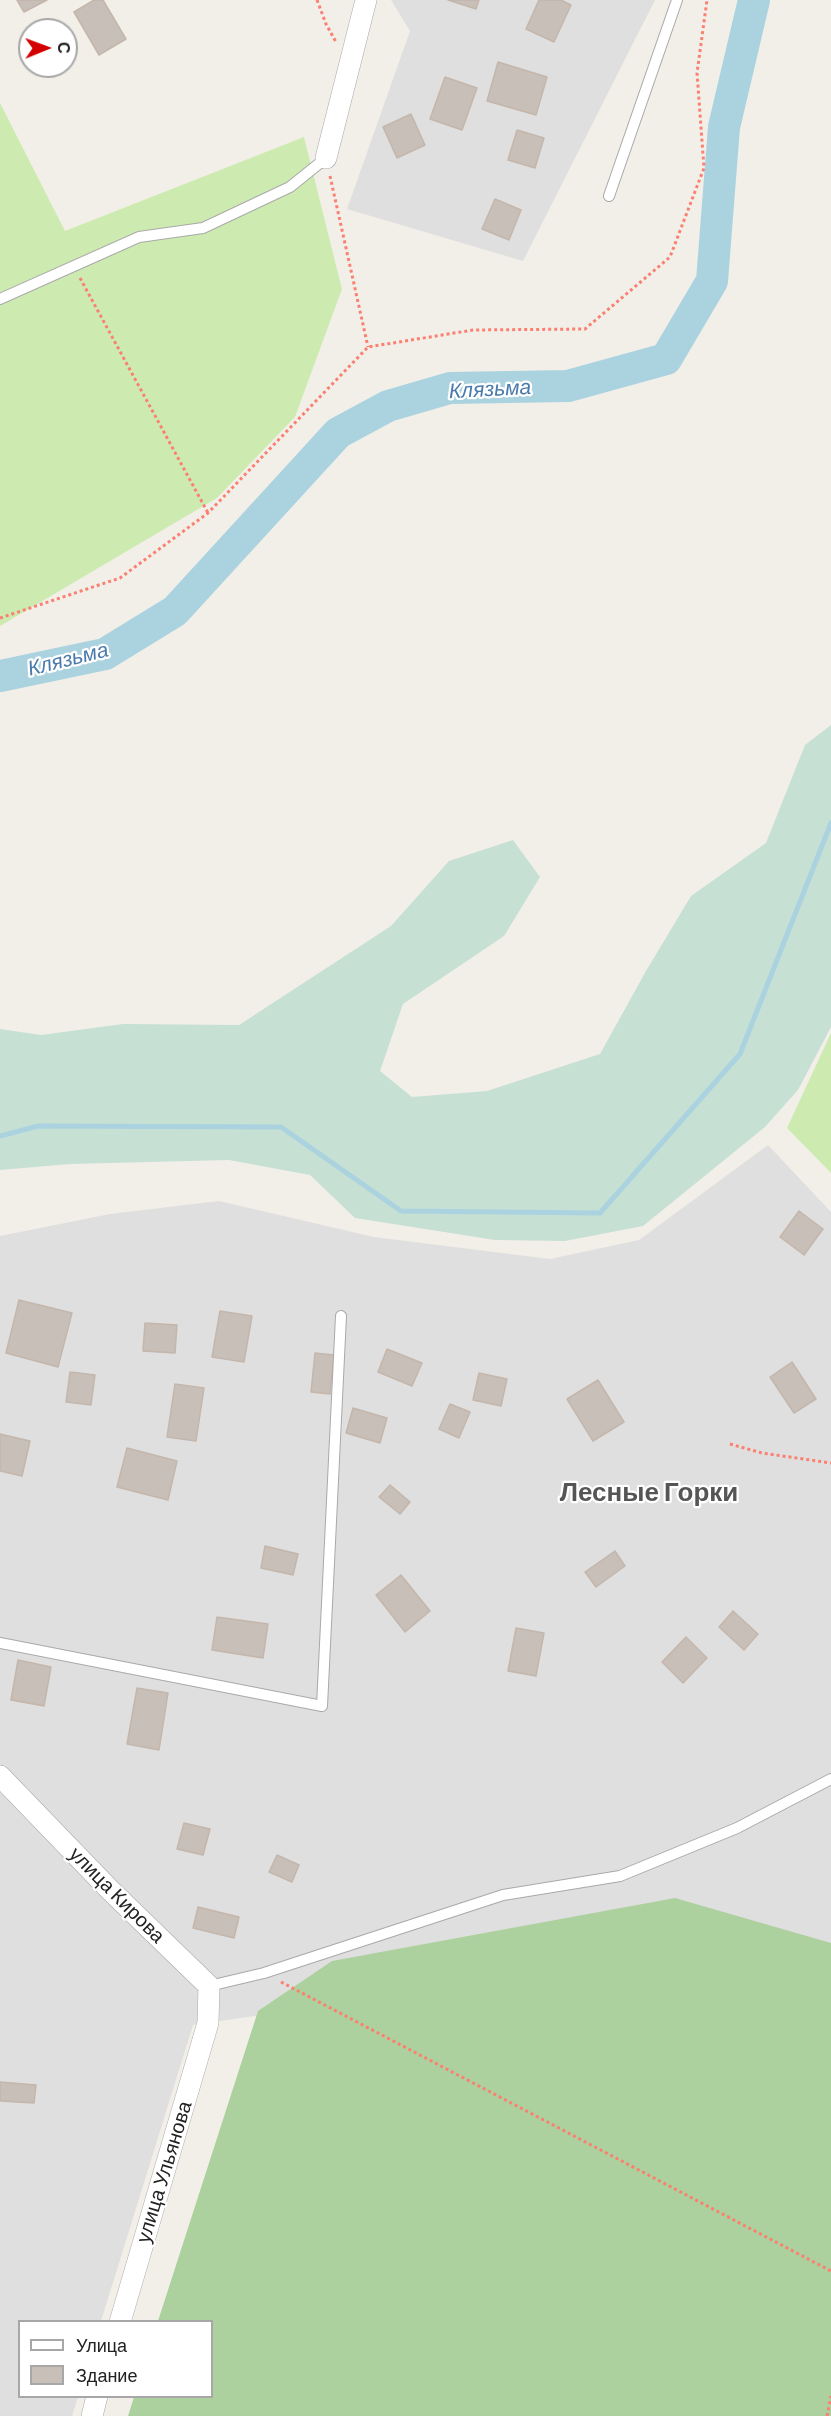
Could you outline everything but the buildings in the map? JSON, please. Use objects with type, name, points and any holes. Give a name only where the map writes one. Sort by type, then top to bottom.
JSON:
[{"type":"street","points":[[326,158],[366,0]]},
{"type":"street","name":"улица Кирова","points":[[0,1776],[110,1890],[209,1986]]},
{"type":"street","name":"улица Ульянова","points":[[121,2320],[208,2023],[209,1986]]},
{"type":"street","points":[[92,2416],[97,2398]]},
{"type":"lane","points":[[609,196],[677,0]]},
{"type":"lane","points":[[0,299],[139,237],[203,228],[290,187],[326,158]]},
{"type":"lane","points":[[0,1643],[322,1706],[341,1316]]},
{"type":"lane","points":[[209,1986],[264,1973],[503,1895],[620,1876],[736,1828],[831,1779]]},
{"type":"path","points":[[317,0],[326,24],[340,49]]},
{"type":"path","points":[[0,618],[120,578],[208,513],[368,347],[473,330],[585,329],[670,257],[704,168],[697,73],[707,0]]},
{"type":"path","points":[[326,158],[368,347]]},
{"type":"path","points":[[74,266],[208,513]]},
{"type":"path","points":[[730,1444],[762,1453],[831,1463]]},
{"type":"path","points":[[264,1973],[831,2271]]},
{"type":"path","points":[[827,2416],[831,2396]]},
{"type":"shaded area","points":[[391,0],[655,0],[523,261],[347,209],[410,31]]},
{"type":"shaded area","points":[[768,1145],[831,1212],[831,2134],[669,1955],[193,2025],[101,2320],[18,2320],[18,2398],[78,2398],[72,2416],[0,2416],[0,1236],[110,1214],[219,1201],[374,1237],[550,1259],[639,1240]]},
{"type":"green space","points":[[0,103],[65,231],[304,137],[342,289],[295,417],[217,498],[0,626]]},
{"type":"green space","points":[[831,725],[831,1027],[798,1090],[765,1127],[643,1226],[565,1241],[495,1240],[355,1218],[310,1175],[229,1160],[70,1164],[0,1170],[0,1029],[41,1035],[123,1024],[239,1025],[391,926],[449,861],[513,840],[540,877],[504,936],[403,1004],[380,1071],[412,1097],[487,1091],[600,1054],[691,896],[766,843],[805,745]]},
{"type":"green space","points":[[831,1033],[831,1173],[787,1128]]},
{"type":"green space","points":[[675,1898],[831,1943],[831,2416],[128,2416],[134,2398],[213,2398],[213,2320],[158,2320],[258,2011],[332,1961]]},
{"type":"waterway","name":"Клязьма","points":[[0,676],[105,654],[175,611],[338,433],[388,406],[450,388],[568,386],[666,359],[712,281],[724,127],[754,0]]},
{"type":"waterway","points":[[0,1136],[38,1126],[281,1127],[401,1211],[600,1213],[740,1054],[831,823]]},
{"type":"district","name":"Лесные Горки","points":[[649,1492]]}]
